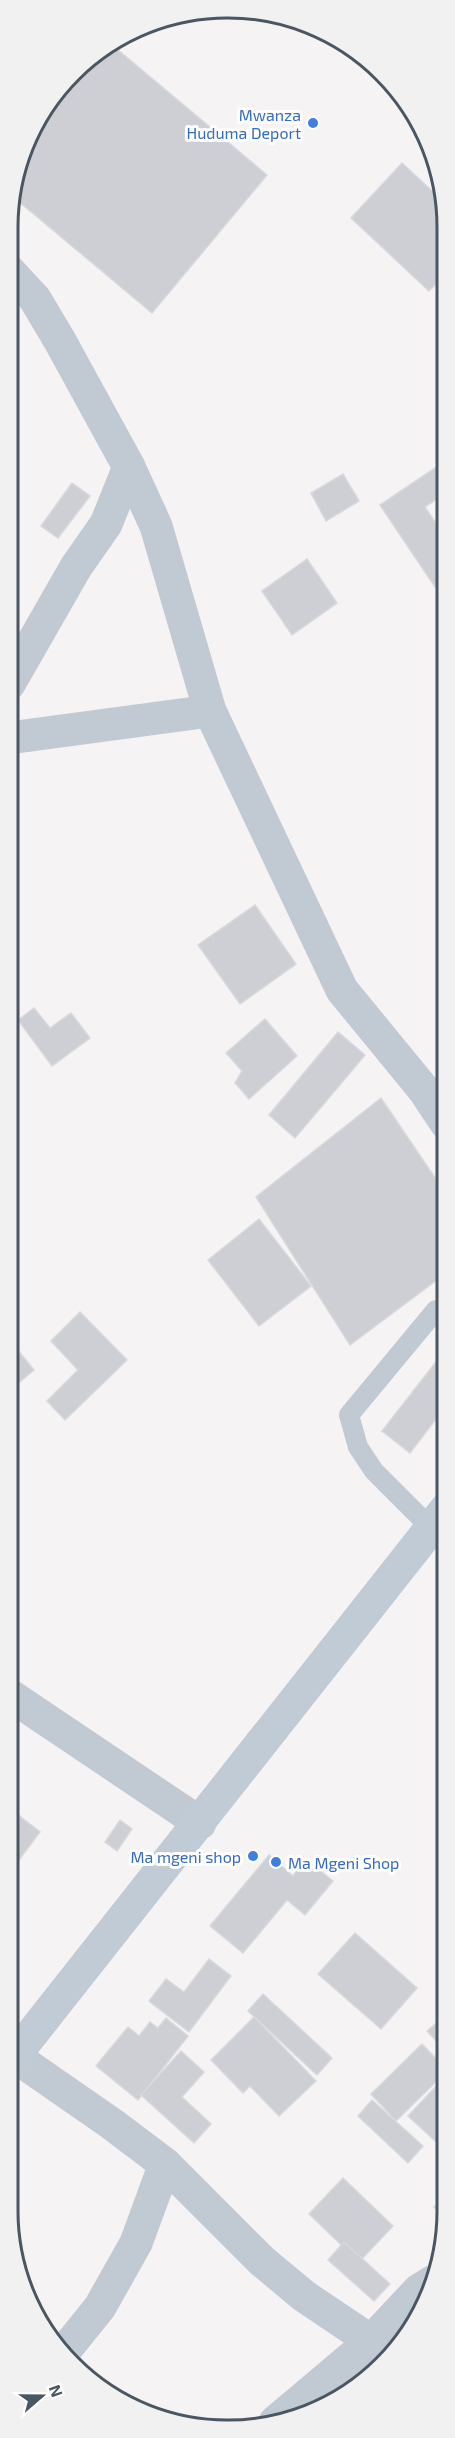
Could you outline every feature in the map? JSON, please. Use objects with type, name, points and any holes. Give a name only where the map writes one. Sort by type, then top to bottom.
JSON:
[{"type":"street","points":[[18,281],[35,299],[129,467],[156,526],[210,711],[342,990],[424,1090],[437,1110]]},
{"type":"street","points":[[18,668],[76,567],[106,524],[129,467]]},
{"type":"street","points":[[18,737],[210,711]]},
{"type":"street","points":[[18,2051],[437,1521]]},
{"type":"street","points":[[18,1701],[200,1822]]},
{"type":"street","points":[[18,2064],[112,2124],[165,2164],[262,2261],[304,2296],[384,2343]]},
{"type":"street","points":[[68,2347],[100,2307],[136,2243],[165,2164]]},
{"type":"street","points":[[292,2409],[384,2343],[421,2289]]},
{"type":"lane","points":[[436,1310],[349,1415],[358,1447],[374,1471],[437,1517]]},
{"type":"building","points":[[118,49],[267,175],[152,313],[20,202],[29,160],[46,123],[61,100],[79,79]]},
{"type":"building","points":[[402,163],[434,193],[437,214],[437,283],[429,291],[351,218]]},
{"type":"building","points":[[437,467],[437,499],[425,507],[437,525],[437,586],[435,587],[380,505]]},
{"type":"building","points":[[343,474],[359,501],[326,521],[311,493]]},
{"type":"building","points":[[72,483],[90,496],[58,538],[41,526]]},
{"type":"building","points":[[307,559],[337,603],[292,635],[262,591]]},
{"type":"building","points":[[255,905],[296,964],[240,1004],[198,945]]},
{"type":"building","points":[[34,1008],[50,1028],[71,1013],[90,1038],[52,1066],[18,1020]]},
{"type":"building","points":[[265,1019],[297,1056],[249,1099],[235,1083],[242,1071],[226,1053]]},
{"type":"building","points":[[338,1032],[365,1055],[295,1138],[269,1115]]},
{"type":"building","points":[[381,1098],[437,1181],[437,1280],[350,1345],[256,1197]]},
{"type":"building","points":[[259,1219],[311,1286],[259,1326],[208,1260]]},
{"type":"building","points":[[80,1312],[127,1360],[65,1420],[47,1401],[78,1370],[51,1341]]},
{"type":"building","points":[[18,1350],[34,1370],[18,1384]]},
{"type":"building","points":[[437,1361],[437,1418],[410,1453],[382,1431]]},
{"type":"building","points":[[18,1815],[40,1832],[18,1861]]},
{"type":"building","points":[[120,1820],[132,1829],[117,1851],[105,1842]]},
{"type":"building","points":[[269,1855],[293,1876],[306,1859],[333,1881],[305,1915],[287,1900],[243,1953],[210,1926]]},
{"type":"building","points":[[355,1933],[417,1988],[381,2029],[318,1974]]},
{"type":"building","points":[[209,1959],[231,1976],[189,2032],[149,2001],[166,1979],[184,1992]]},
{"type":"building","points":[[263,1994],[332,2058],[317,2075],[248,2011]]},
{"type":"building","points":[[254,2017],[316,2081],[279,2116],[250,2086],[243,2093],[211,2060]]},
{"type":"building","points":[[166,2018],[188,2036],[138,2100],[96,2066],[128,2027],[139,2036],[150,2022],[158,2028]]},
{"type":"building","points":[[437,2023],[437,2042],[427,2031]]},
{"type":"building","points":[[422,2044],[437,2060],[437,2081],[396,2121],[371,2094]]},
{"type":"building","points":[[181,2051],[204,2072],[182,2097],[211,2124],[194,2143],[141,2095]]},
{"type":"building","points":[[437,2085],[437,2143],[408,2116]]},
{"type":"building","points":[[372,2100],[423,2146],[408,2163],[358,2116]]},
{"type":"building","points":[[343,2178],[393,2226],[359,2262],[309,2214]]},
{"type":"building","points":[[344,2242],[390,2284],[374,2301],[328,2260]]},
{"type":"place","name":"Mwanza Huduma Deport","points":[[313,123]]},
{"type":"place","name":"Ma mgeni shop","points":[[253,1856]]},
{"type":"place","name":"Ma Mgeni Shop","points":[[276,1862]]}]
